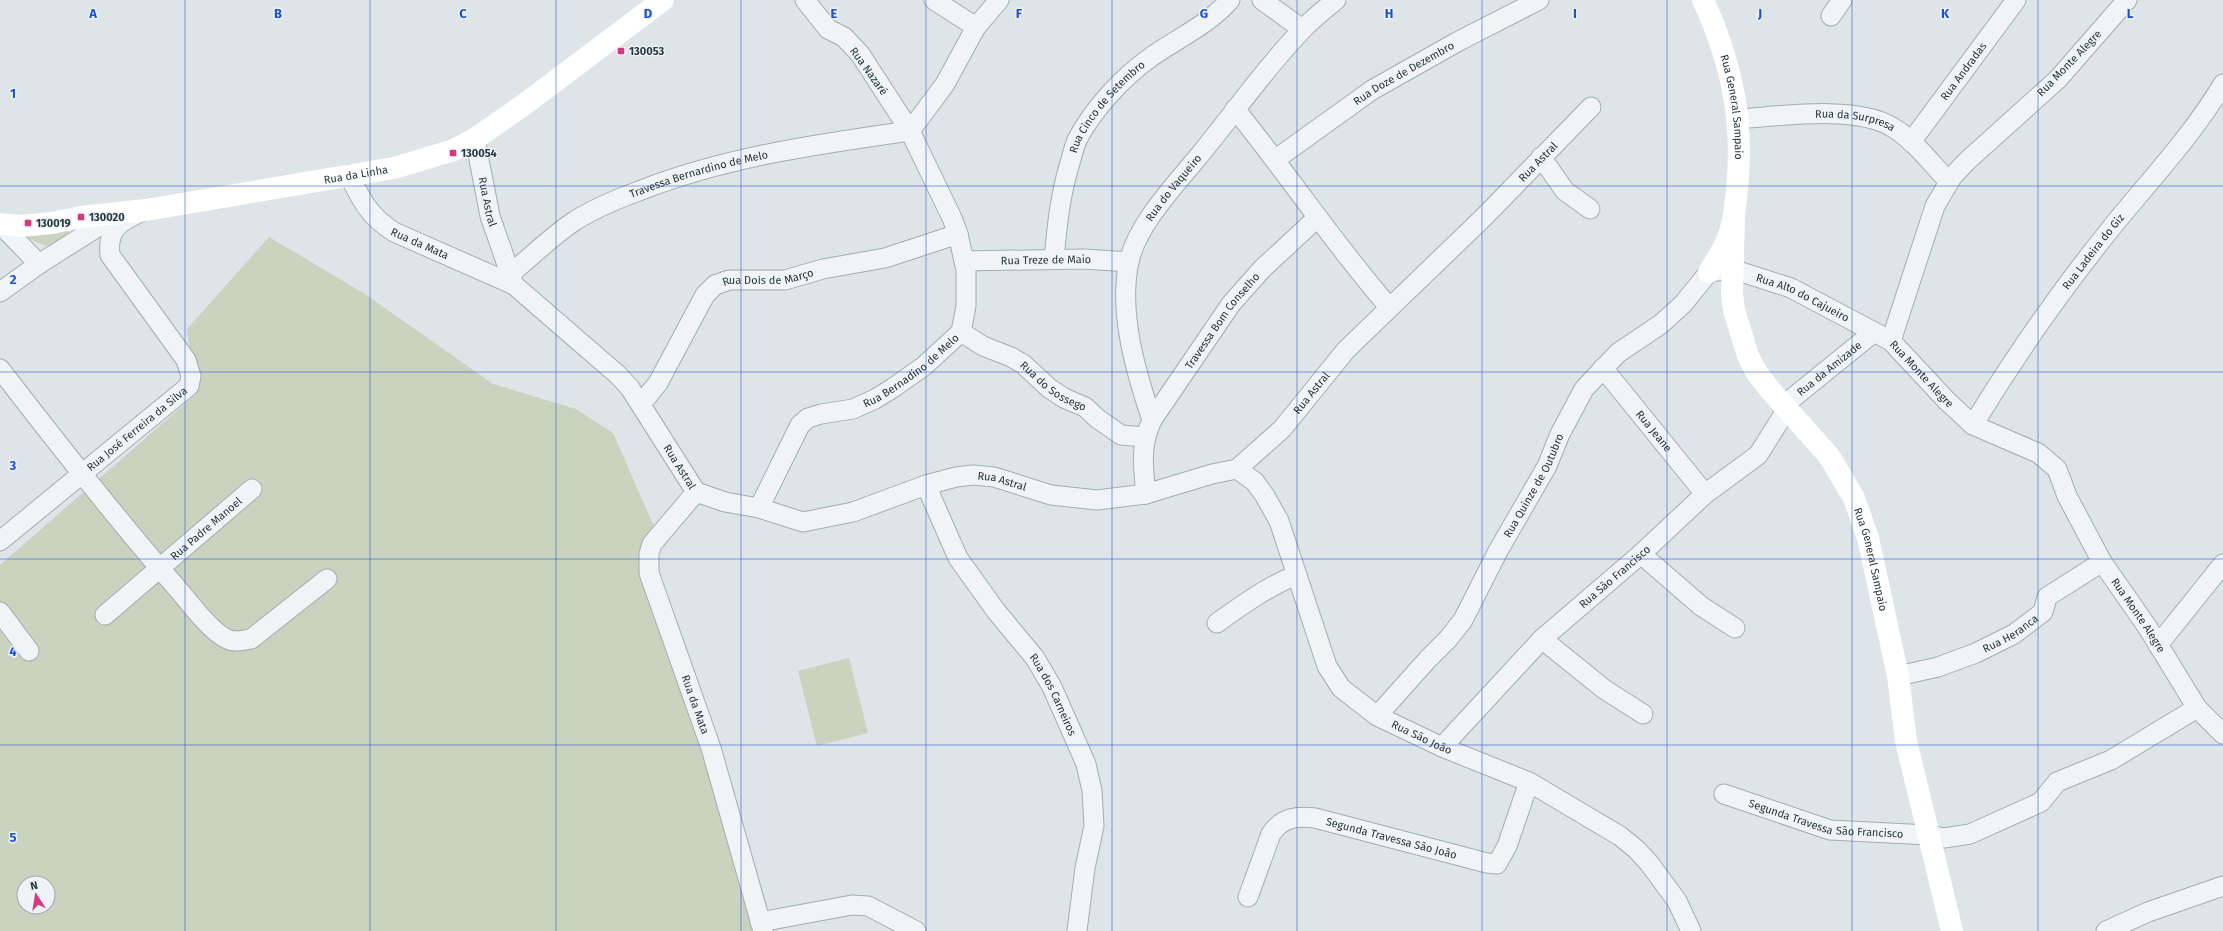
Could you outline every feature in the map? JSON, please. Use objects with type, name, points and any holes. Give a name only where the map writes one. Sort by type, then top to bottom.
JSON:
[{"type":"street","name":"Rua da Linha","points":[[0,224],[20,226],[52,223],[81,217],[146,210],[394,168],[454,150],[475,139],[663,0]]},
{"type":"street","name":"Rua Nazaré","points":[[805,0],[828,29],[844,37],[860,54],[910,131]]},
{"type":"street","points":[[934,0],[976,28]]},
{"type":"street","points":[[910,131],[945,84],[976,28],[998,0]]},
{"type":"street","name":"Rua Cinco de Setembro","points":[[1054,259],[1062,189],[1077,141],[1088,123],[1106,100],[1150,57],[1220,12],[1230,0]]},
{"type":"street","points":[[1262,0],[1302,30]]},
{"type":"street","name":"Rua do Vaqueiro","points":[[1152,420],[1141,387],[1131,347],[1126,300],[1128,262],[1135,245],[1151,216],[1235,109],[1302,30],[1336,0]]},
{"type":"street","name":"Rua Doze de Dezembro","points":[[1276,159],[1372,90],[1457,42],[1538,0]]},
{"type":"street","name":"Rua General Sampaio","points":[[1703,0],[1715,26],[1730,73],[1738,119],[1740,153],[1734,219],[1732,268],[1734,310],[1748,356],[1758,373],[1785,407],[1829,456],[1854,498],[1868,538],[1898,676],[1906,741],[1930,835],[1952,931]]},
{"type":"street","points":[[1831,16],[1842,0]]},
{"type":"street","name":"Rua Andradas","points":[[1911,142],[2016,0]]},
{"type":"street","name":"Rua Monte Alegre","points":[[2127,0],[2058,79],[1966,161],[1949,182],[1935,206],[1891,341],[1947,401],[1973,425],[2038,453],[2057,469],[2067,496],[2102,562],[2158,645],[2197,708],[2223,734]]},
{"type":"street","name":"Rua Ladeira do Giz","points":[[1973,425],[2007,369],[2035,330],[2112,227],[2189,134],[2223,84]]},
{"type":"street","name":"Rua Astral","points":[[475,139],[490,216],[512,279],[618,375],[641,404],[696,492],[725,502],[758,508],[803,522],[853,512],[926,485],[956,477],[973,475],[994,478],[1051,495],[1076,499],[1121,498],[1146,494],[1212,474],[1237,469],[1282,429],[1346,350],[1485,216],[1591,107]]},
{"type":"street","points":[[1235,109],[1276,159],[1317,218],[1389,307]]},
{"type":"street","name":"Rua da Surpresa","points":[[1738,119],[1833,115],[1870,117],[1892,126],[1911,142],[1949,182]]},
{"type":"street","name":"Rua Bernadino de Melo","points":[[758,508],[800,425],[808,418],[853,409],[875,399],[924,366],[961,332],[966,306],[964,261],[958,234],[952,218],[910,131]]},
{"type":"street","name":"Travessa Bernardino de Melo","points":[[512,279],[574,222],[612,201],[677,176],[762,155],[831,142],[910,131]]},
{"type":"street","points":[[1541,157],[1565,190],[1590,209]]},
{"type":"street","name":"Rua da Mata","points":[[349,175],[367,209],[380,223],[394,232],[512,279]]},
{"type":"street","name":"Rua José Ferreira da Silva","points":[[0,541],[81,473],[189,386],[191,376],[186,360],[110,255],[108,243],[111,234],[117,225],[124,220],[146,210]]},
{"type":"street","points":[[0,292],[39,264],[118,214]]},
{"type":"street","name":"Travessa Bom Conselho","points":[[1146,494],[1143,462],[1145,437],[1152,420],[1231,304],[1262,269],[1317,218]]},
{"type":"street","name":"Rua General Sampaio","points":[[1709,272],[1727,241],[1734,219]]},
{"type":"street","points":[[0,224],[39,264]]},
{"type":"street","name":"Rua Dois de Março","points":[[641,404],[658,383],[705,295],[715,285],[729,280],[785,280],[823,269],[885,258],[958,234]]},
{"type":"street","name":"Rua Treze de Maio","points":[[964,261],[1105,259],[1128,262]]},
{"type":"street","name":"Rua Alto do Cajueiro","points":[[1709,272],[1732,268],[1792,288],[1891,341]]},
{"type":"street","name":"Rua Quinze de Outubro","points":[[1377,716],[1448,639],[1463,620],[1498,551],[1547,466],[1560,434],[1584,389],[1618,353],[1662,324],[1683,304],[1709,272]]},
{"type":"street","name":"Rua do Sossego","points":[[961,332],[983,346],[1011,357],[1023,364],[1049,388],[1064,398],[1085,407],[1098,419],[1121,435],[1145,437]]},
{"type":"street","name":"Rua da Amizade","points":[[1785,407],[1874,332]]},
{"type":"street","name":"Rua Jeane","points":[[1603,368],[1705,494]]},
{"type":"street","points":[[0,369],[81,473],[160,568],[215,630],[227,639],[238,642],[251,639],[327,579]]},
{"type":"street","name":"Rua São Francisco","points":[[1442,747],[1542,639],[1641,554],[1705,494],[1758,455],[1785,407]]},
{"type":"street","name":"Rua São João","points":[[1237,469],[1246,474],[1266,496],[1279,521],[1296,575],[1334,680],[1341,688],[1377,716],[1442,747],[1529,782],[1620,836],[1636,849],[1677,901],[1691,931]]},
{"type":"street","name":"Rua dos Carneiros","points":[[926,485],[958,558],[996,611],[1035,658],[1052,687],[1086,764],[1092,791],[1094,826],[1085,868],[1077,931]]},
{"type":"street","name":"Rua Padre Manoel","points":[[105,615],[252,489]]},
{"type":"street","name":"Rua da Mata","points":[[696,492],[652,544],[648,554],[649,572],[710,748],[762,927]]},
{"type":"street","points":[[1641,554],[1701,606],[1735,628]]},
{"type":"street","name":"Rua Heranca","points":[[1898,676],[1938,667],[1976,654],[2014,634],[2043,612],[2047,597],[2102,562]]},
{"type":"street","points":[[2158,645],[2223,564]]},
{"type":"street","points":[[1217,623],[1266,589],[1296,575]]},
{"type":"street","points":[[0,612],[29,651]]},
{"type":"street","points":[[1542,639],[1604,689],[1643,714]]},
{"type":"street","name":"Segunda Travessa São Francisco","points":[[1724,794],[1830,830],[1930,835],[1944,838],[1970,834],[2041,802],[2057,782],[2111,760],[2197,708]]},
{"type":"street","name":"Segunda Travessa São João","points":[[1248,897],[1272,834],[1277,825],[1295,817],[1315,818],[1487,863],[1498,864],[1507,846],[1529,782]]},
{"type":"street","points":[[2106,931],[2148,912],[2223,886]]},
{"type":"street","points":[[762,927],[852,905],[868,906],[916,931]]},
{"type":"green space","points":[[70,229],[65,239],[47,246],[18,235]]},
{"type":"green space","points":[[269,237],[365,294],[493,384],[576,409],[613,433],[656,531],[640,556],[759,931],[0,931],[0,565],[195,395],[187,329]]},
{"type":"green space","points":[[849,658],[868,733],[817,746],[798,671]]},
{"type":"place","name":"130053","points":[[621,51]]},
{"type":"place","name":"130054","points":[[453,153]]},
{"type":"place","name":"130020","points":[[81,217]]},
{"type":"place","name":"130019","points":[[28,223]]}]
